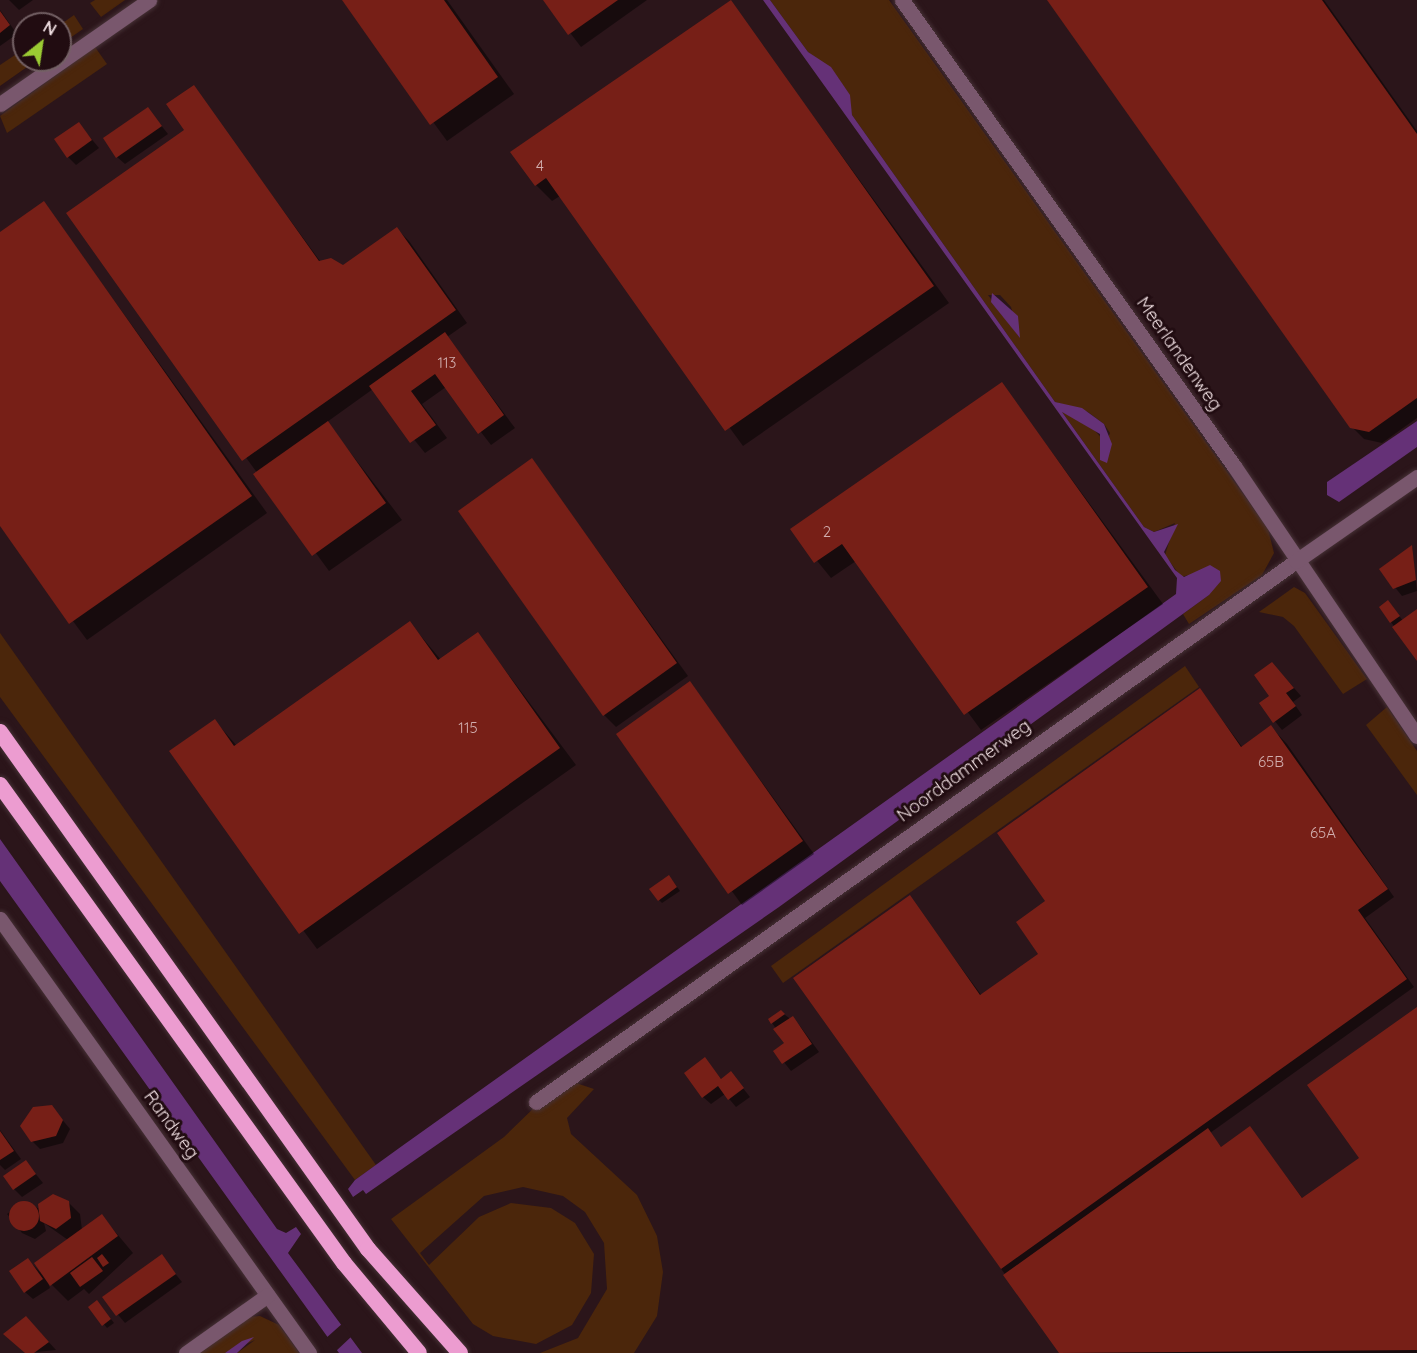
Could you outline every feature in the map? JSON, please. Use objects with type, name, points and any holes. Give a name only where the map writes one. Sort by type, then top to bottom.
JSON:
[{"type":"highway","points":[[0,732],[369,1249],[460,1353]]},
{"type":"highway","points":[[0,785],[344,1263],[419,1353]]},
{"type":"street","points":[[0,104],[149,0]]},
{"type":"street","name":"Meerlandenweg","points":[[902,0],[1234,466],[1296,561],[1417,736]]},
{"type":"street","name":"Noorddammerweg","points":[[536,1102],[1417,477]]},
{"type":"street","name":"Randweg","points":[[0,919],[309,1353]]},
{"type":"street","points":[[186,1353],[268,1294]]},
{"type":"shaded area","points":[[95,0],[125,0],[101,17],[90,3]]},
{"type":"shaded area","points":[[763,0],[770,0],[808,52],[831,67],[850,95],[852,115],[1055,402],[1082,408],[1104,424],[1112,444],[1107,463],[1100,460],[1100,434],[1062,412],[1144,527],[1154,532],[1178,524],[1164,552],[1175,570],[1184,577],[1210,565],[1220,571],[1221,581],[1209,595],[779,907],[366,1194],[363,1190],[353,1197],[348,1189],[355,1180],[1176,594],[1177,578]]},
{"type":"shaded area","points":[[770,0],[889,0],[1268,529],[1274,553],[1262,575],[1189,624],[1183,614],[1209,595],[1189,575],[1181,577],[1165,555],[1175,523],[1154,532],[1144,527],[1062,412],[1090,425],[1104,441],[1103,450],[1110,433],[1104,424],[1088,412],[1055,402],[852,115],[847,91],[833,71],[808,52]],"holes":[[[988,295],[1000,295],[1011,307],[1020,338]]]},
{"type":"shaded area","points":[[74,15],[83,29],[72,37],[72,16]]},
{"type":"shaded area","points":[[95,47],[107,64],[7,133],[0,116],[61,72],[72,72],[72,64]]},
{"type":"shaded area","points":[[12,57],[12,72],[20,72],[0,86],[0,65]]},
{"type":"shaded area","points":[[992,293],[1018,316],[1020,338],[991,302]]},
{"type":"shaded area","points":[[1417,421],[1417,447],[1339,502],[1327,495],[1327,482]]},
{"type":"shaded area","points":[[1294,587],[1305,593],[1367,679],[1343,694],[1294,626],[1283,617],[1259,612]]},
{"type":"shaded area","points":[[0,633],[376,1165],[355,1180],[0,697]]},
{"type":"shaded area","points":[[1185,666],[1199,687],[783,983],[771,966]]},
{"type":"shaded area","points":[[1387,707],[1417,751],[1417,795],[1366,725]]},
{"type":"shaded area","points":[[0,839],[277,1229],[286,1233],[296,1227],[301,1234],[288,1253],[362,1353],[339,1353],[0,881]]},
{"type":"shaded area","points":[[576,1083],[594,1089],[567,1118],[571,1134],[637,1195],[657,1236],[663,1272],[657,1316],[634,1353],[540,1353],[578,1338],[607,1289],[604,1243],[585,1212],[563,1196],[523,1187],[484,1196],[420,1253],[429,1265],[479,1217],[511,1203],[551,1208],[575,1223],[594,1254],[591,1293],[572,1325],[536,1344],[493,1336],[473,1324],[391,1219],[504,1137],[539,1103]]},
{"type":"shaded area","points":[[260,1316],[279,1325],[299,1353],[237,1353],[255,1340],[225,1353],[197,1353],[249,1317]]},
{"type":"shaded area","points":[[254,1337],[237,1353],[225,1353],[242,1341]]},
{"type":"pier","points":[[343,1323],[352,1336],[335,1352],[325,1339]]},
{"type":"building","points":[[342,0],[444,0],[498,77],[430,125]]},
{"type":"building","points":[[543,0],[618,0],[568,35]]},
{"type":"building","points":[[731,0],[934,286],[725,431],[546,178],[535,186],[510,152]]},
{"type":"building","points":[[1047,0],[1322,0],[1417,134],[1417,398],[1369,432],[1350,428]]},
{"type":"building","points":[[0,11],[10,25],[0,33]]},
{"type":"building","points":[[194,85],[319,261],[331,258],[343,265],[397,227],[456,310],[242,461],[66,213],[184,130],[166,104]]},
{"type":"building","points":[[148,107],[162,126],[116,158],[103,138]]},
{"type":"building","points":[[79,122],[92,140],[67,158],[54,139]]},
{"type":"building","points":[[44,201],[252,496],[69,624],[0,526],[0,232]]},
{"type":"building","points":[[445,332],[504,415],[478,434],[435,374],[411,391],[436,425],[410,443],[369,386]]},
{"type":"building","points":[[1002,382],[1148,587],[964,715],[842,544],[814,563],[790,529]]},
{"type":"building","points":[[328,421],[386,503],[312,556],[253,474]]},
{"type":"building","points":[[532,458],[677,663],[603,716],[458,511]]},
{"type":"building","points":[[1412,545],[1416,580],[1393,589],[1379,569]]},
{"type":"building","points":[[1388,600],[1400,616],[1390,623],[1379,607]]},
{"type":"building","points":[[1417,609],[1417,661],[1392,627]]},
{"type":"building","points":[[410,621],[438,660],[478,632],[560,748],[299,934],[169,751],[215,719],[234,746]]},
{"type":"building","points":[[1272,662],[1294,688],[1286,693],[1296,706],[1273,723],[1259,703],[1269,696],[1254,675]]},
{"type":"building","points":[[690,681],[803,841],[728,894],[616,734]]},
{"type":"building","points":[[1200,688],[1241,747],[1271,725],[1388,889],[1358,910],[1407,979],[1001,1269],[793,978],[910,895],[980,995],[1038,954],[1016,922],[1045,901],[997,833]]},
{"type":"building","points":[[669,875],[677,887],[658,901],[649,889]]},
{"type":"building","points":[[1417,1007],[1417,1350],[1059,1353],[1003,1275],[1208,1128],[1221,1147],[1250,1126],[1302,1198],[1359,1158],[1307,1085]]},
{"type":"building","points":[[781,1010],[785,1014],[771,1024],[768,1019]]},
{"type":"building","points":[[793,1016],[812,1044],[782,1064],[773,1051],[784,1043],[773,1029]]},
{"type":"building","points":[[705,1057],[721,1079],[731,1071],[744,1088],[728,1100],[718,1086],[702,1098],[684,1073]]},
{"type":"building","points":[[52,1105],[63,1120],[56,1136],[31,1142],[20,1126],[33,1107]]},
{"type":"building","points":[[0,1131],[14,1151],[0,1160]]},
{"type":"building","points":[[26,1160],[36,1174],[13,1190],[3,1176]]},
{"type":"building","points":[[53,1194],[69,1201],[71,1218],[56,1229],[40,1221],[38,1204]]},
{"type":"building","points":[[24,1201],[35,1205],[39,1216],[35,1227],[24,1231],[13,1227],[9,1216],[13,1205]]},
{"type":"building","points":[[102,1214],[118,1236],[50,1286],[34,1263]]},
{"type":"building","points":[[102,1254],[109,1263],[103,1267],[97,1258]]},
{"type":"building","points":[[162,1254],[176,1274],[116,1316],[102,1297]]},
{"type":"building","points":[[92,1257],[103,1271],[80,1287],[70,1273]]},
{"type":"building","points":[[28,1258],[43,1279],[24,1293],[9,1271]]},
{"type":"building","points":[[97,1300],[111,1319],[102,1326],[88,1307]]},
{"type":"building","points":[[26,1316],[49,1342],[34,1353],[25,1353],[3,1334]]}]
